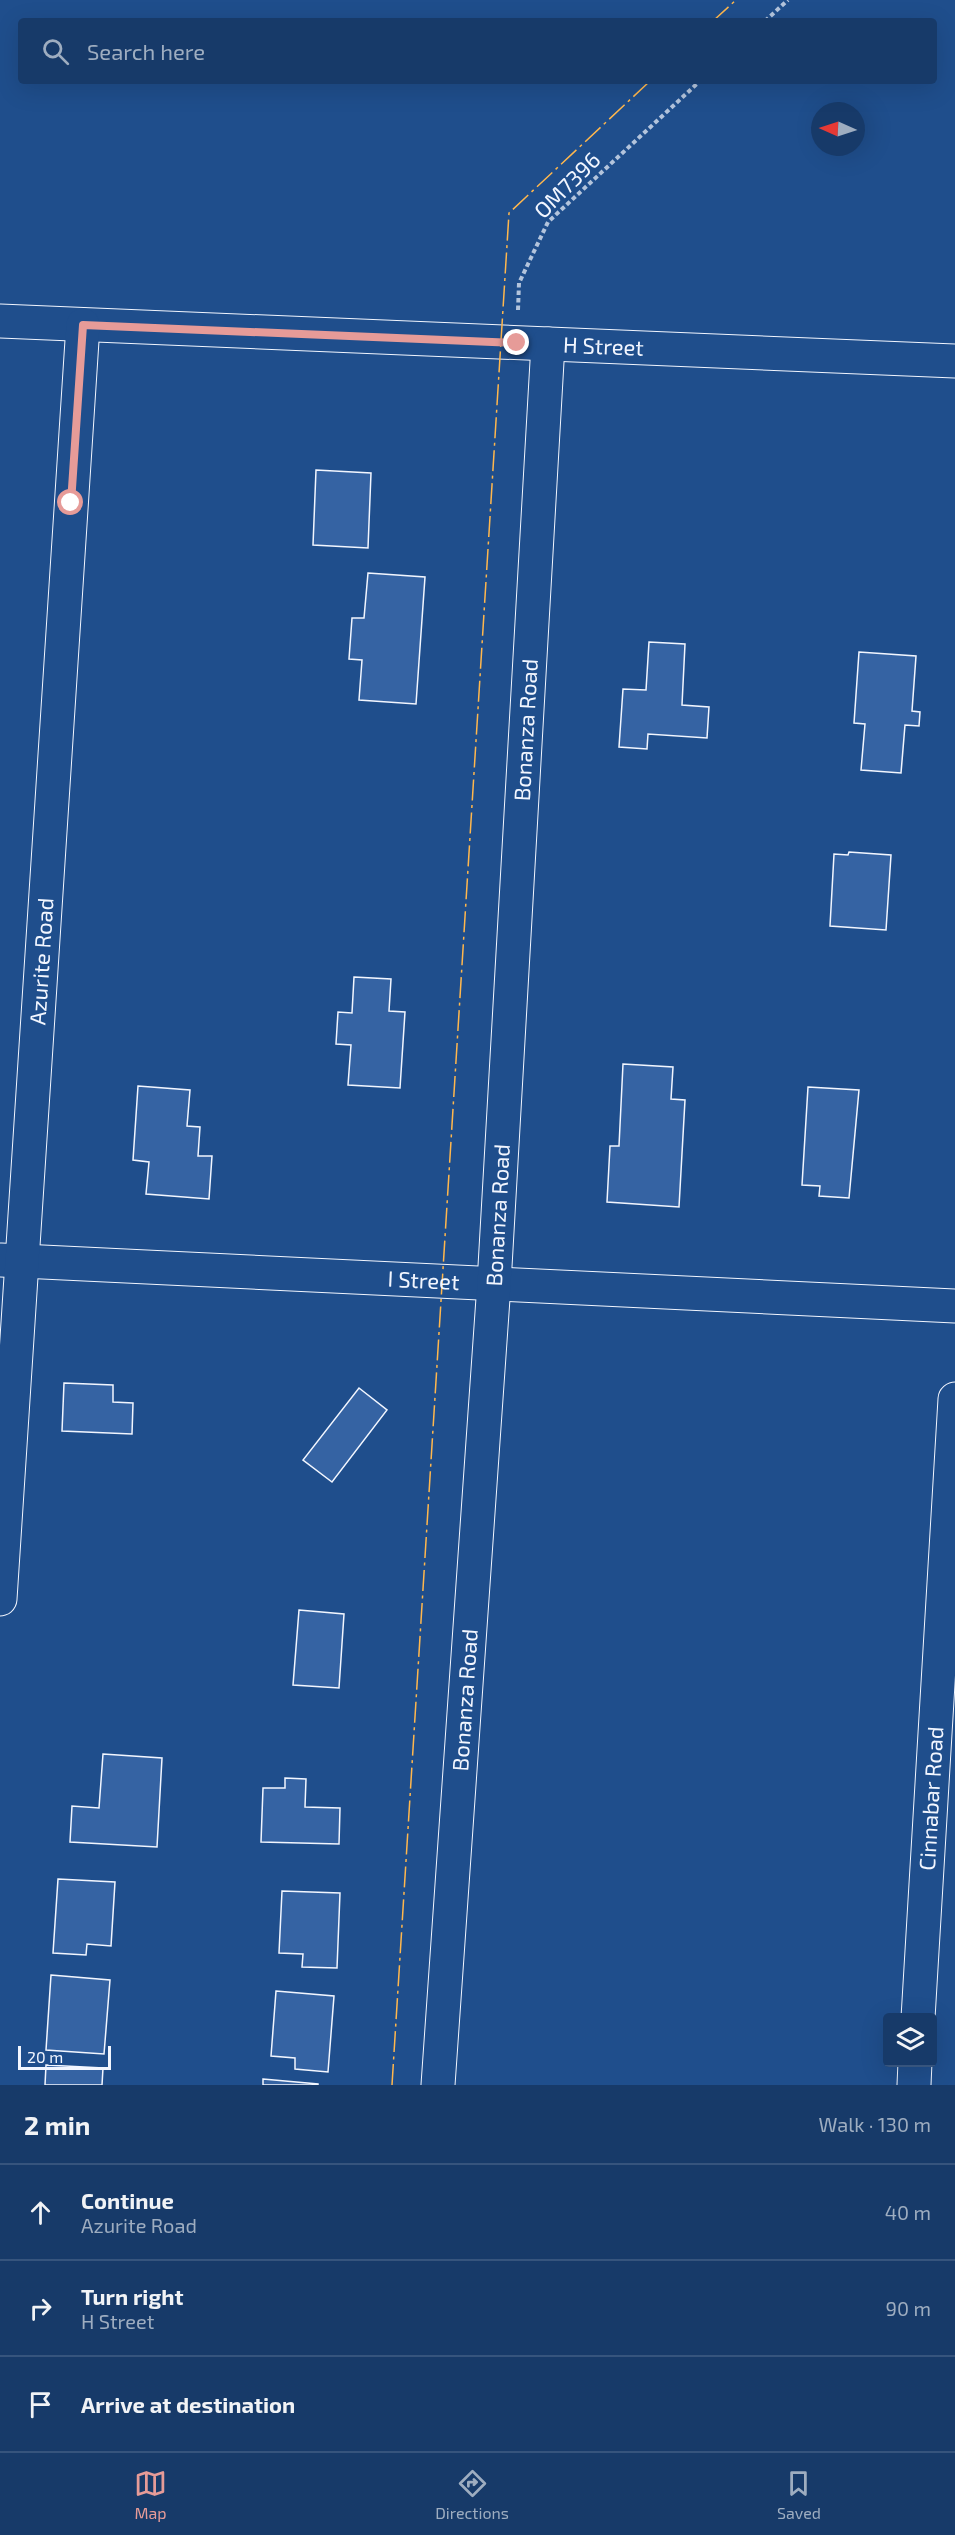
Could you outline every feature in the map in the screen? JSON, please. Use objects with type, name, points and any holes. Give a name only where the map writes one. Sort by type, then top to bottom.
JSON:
[{"type":"street","name":"H Street","points":[[0,321],[955,361]]},
{"type":"street","name":"Azurite Road","points":[[0,1599],[11,1260],[83,325]]},
{"type":"street","name":"Bonanza Road","points":[[438,2085],[494,1284],[533,344]]},
{"type":"street","name":"I Street","points":[[11,1260],[955,1306]]},
{"type":"street","name":"Cinnabar Road","points":[[918,2013],[955,1399]]},
{"type":"street","points":[[914,2085],[915,2067]]},
{"type":"path","points":[[768,18],[788,0]]},
{"type":"path","name":"OM7396","points":[[533,344],[519,284],[548,222],[697,84]]},
{"type":"building","points":[[316,470],[371,473],[368,548],[313,545]]},
{"type":"building","points":[[368,573],[425,577],[416,704],[359,700],[362,660],[349,659],[352,618],[364,618]]},
{"type":"building","points":[[649,642],[685,644],[682,705],[709,707],[707,738],[648,734],[647,749],[619,747],[623,689],[646,690]]},
{"type":"building","points":[[859,652],[916,656],[912,711],[920,712],[919,726],[905,725],[901,773],[861,770],[865,724],[854,723]]},
{"type":"building","points":[[849,852],[891,855],[886,930],[830,926],[834,854],[848,855]]},
{"type":"building","points":[[354,977],[391,979],[389,1011],[405,1012],[400,1088],[348,1085],[351,1045],[336,1044],[338,1012],[352,1013]]},
{"type":"building","points":[[623,1064],[673,1067],[671,1099],[685,1100],[679,1207],[607,1202],[610,1146],[619,1146]]},
{"type":"building","points":[[138,1086],[190,1090],[187,1126],[200,1127],[198,1156],[212,1156],[209,1199],[146,1194],[149,1162],[133,1160]]},
{"type":"building","points":[[808,1087],[859,1090],[849,1198],[819,1196],[820,1186],[802,1185]]},
{"type":"building","points":[[64,1383],[113,1385],[113,1402],[133,1403],[132,1434],[62,1431]]},
{"type":"building","points":[[359,1388],[387,1410],[332,1482],[303,1460]]},
{"type":"building","points":[[299,1610],[344,1614],[339,1688],[293,1685]]},
{"type":"building","points":[[103,1754],[162,1758],[157,1847],[70,1842],[72,1806],[99,1808]]},
{"type":"building","points":[[285,1778],[306,1779],[305,1807],[340,1808],[339,1844],[261,1842],[263,1788],[285,1788]]},
{"type":"building","points":[[58,1879],[115,1882],[111,1946],[87,1944],[86,1955],[53,1953]]},
{"type":"building","points":[[282,1891],[340,1893],[337,1968],[302,1967],[303,1954],[279,1953]]},
{"type":"building","points":[[51,1975],[110,1980],[104,2054],[46,2050]]},
{"type":"building","points":[[276,1991],[334,1996],[328,2072],[295,2069],[295,2058],[271,2056]]},
{"type":"building","points":[[46,2065],[103,2068],[102,2085],[45,2085]]},
{"type":"building","points":[[263,2079],[318,2084],[318,2085],[263,2085]]},
{"type":"power","points":[[716,18],[736,0]]},
{"type":"power","points":[[392,2085],[509,213],[647,84]]},
{"type":"route","points":[[71,503],[83,325],[517,343]]}]
